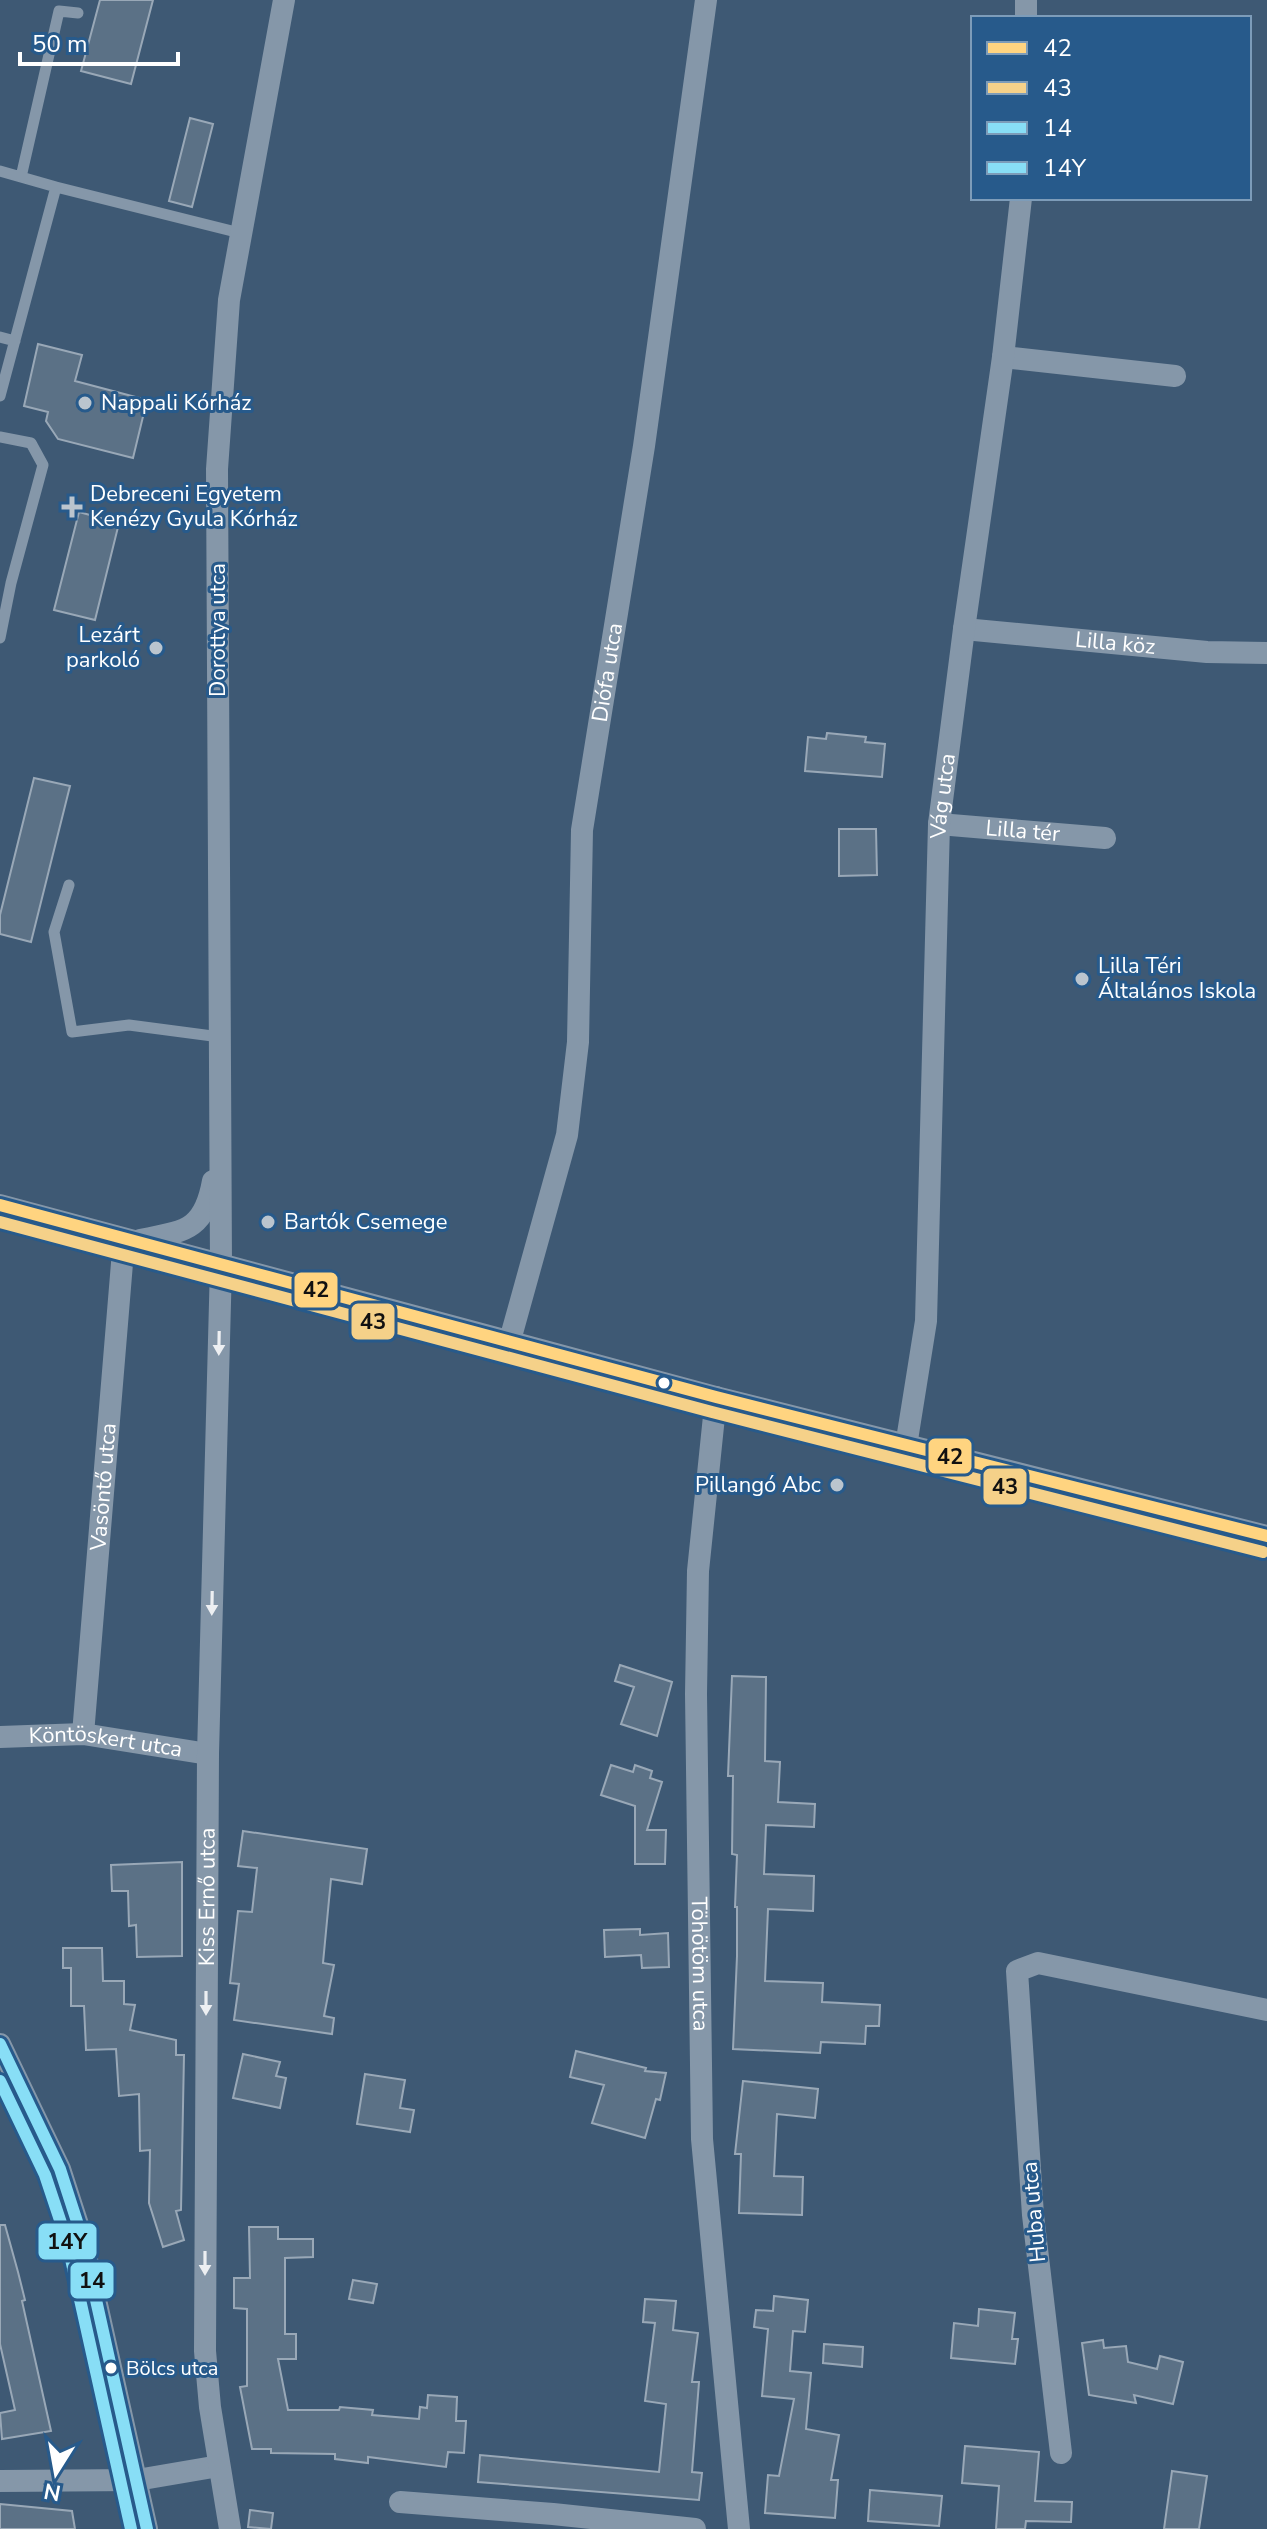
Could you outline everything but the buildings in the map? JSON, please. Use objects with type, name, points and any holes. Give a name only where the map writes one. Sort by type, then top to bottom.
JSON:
[{"type":"street","name":"Dorottya utca","points":[[221,1265],[217,469],[229,300],[284,0]]},
{"type":"street","name":"Diófa utca","points":[[510,1340],[567,1135],[578,1042],[582,830],[644,446],[706,0]]},
{"type":"street","name":"Vág utca","points":[[906,1446],[926,1321],[939,824],[1003,357],[1021,200]]},
{"type":"street","points":[[1003,357],[1175,376]]},
{"type":"street","name":"Lilla köz","points":[[964,629],[1207,652],[1267,653]]},
{"type":"street","name":"Lilla tér","points":[[939,824],[1105,838]]},
{"type":"street","points":[[128,1240],[183,1230],[200,1220],[210,1202],[220,1145]]},
{"type":"street","points":[[0,1205],[716,1397],[1267,1536]]},
{"type":"street","name":"Vasöntő utca","points":[[83,1734],[128,1240]]},
{"type":"street","name":"Kiss Ernő utca","points":[[221,1265],[208,1754],[205,2351],[210,2407],[230,2529]]},
{"type":"street","name":"Töhötöm utca","points":[[716,1397],[697,1601],[702,2139],[739,2529]]},
{"type":"street","name":"Köntöskert utca","points":[[0,1737],[83,1734],[208,1754]]},
{"type":"street","name":"Huba utca","points":[[1061,2453],[1033,2215],[1017,1971],[1038,1963],[1267,2010]]},
{"type":"street","points":[[0,2044],[60,2169],[82,2237],[147,2529]]},
{"type":"street","points":[[0,2481],[137,2480],[219,2466]]},
{"type":"street","points":[[400,2502],[695,2529]]},
{"type":"lane","points":[[21,177],[59,11],[78,13]]},
{"type":"lane","points":[[0,171],[240,233]]},
{"type":"lane","points":[[0,396],[56,187]]},
{"type":"lane","points":[[0,337],[15,341]]},
{"type":"lane","points":[[0,437],[31,443],[43,465],[1,630]]},
{"type":"lane","points":[[69,885],[54,932],[72,1032],[129,1025],[220,1037]]},
{"type":"transit line","name":"42","points":[[0,1205],[716,1397],[1267,1536]]},
{"type":"transit line","name":"43","points":[[0,1222],[712,1412],[1263,1552]]},
{"type":"transit line","name":"14","points":[[0,2044],[60,2169],[82,2237],[147,2529]]},
{"type":"transit line","name":"14Y","points":[[0,2081],[45,2175],[67,2241],[131,2529]]},
{"type":"place","name":"Nappali Kórház","points":[[85,403]]},
{"type":"place","name":"Debreceni Egyetem Kenézy Gyula Kórház","points":[[72,507]]},
{"type":"place","name":"Lezárt parkoló","points":[[156,648]]},
{"type":"place","name":"Lilla Téri Általános Iskola","points":[[1082,979]]},
{"type":"place","name":"Bartók Csemege","points":[[268,1222]]},
{"type":"place","name":"Pillangó Abc","points":[[837,1485]]},
{"type":"place","name":"Bölcs utca","points":[[111,2368]]}]
